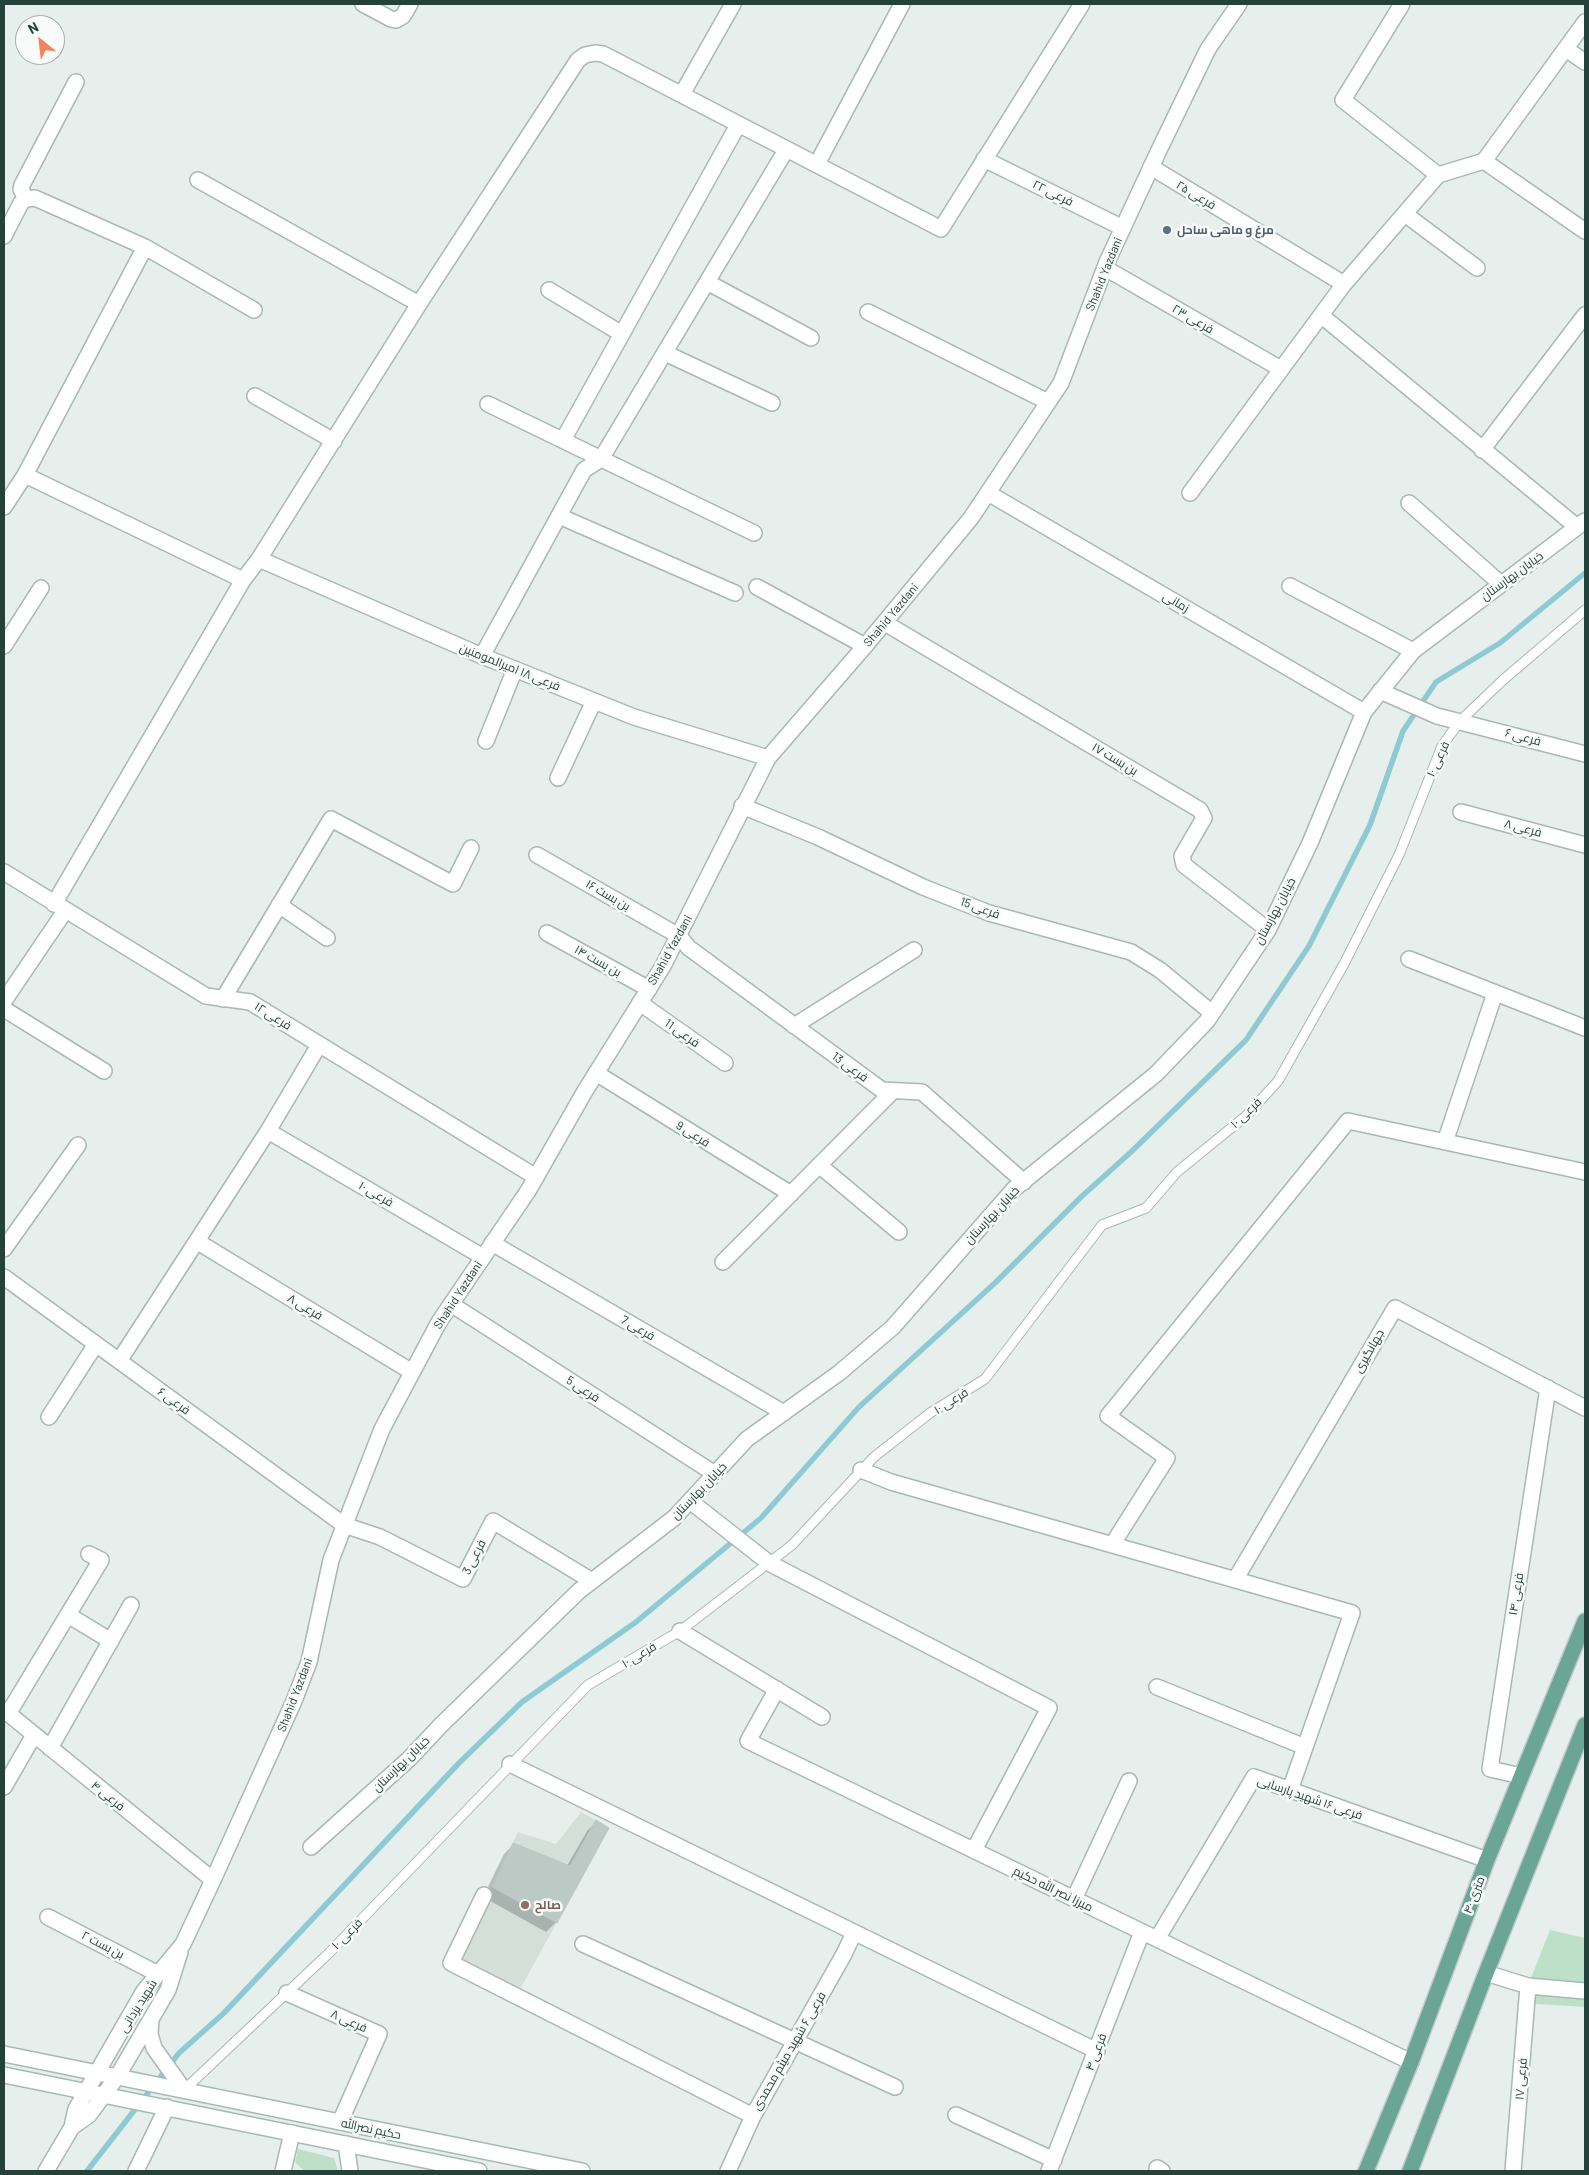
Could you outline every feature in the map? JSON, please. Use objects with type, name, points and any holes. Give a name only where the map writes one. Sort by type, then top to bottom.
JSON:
[{"type":"main road","name":"۴۰ متری","points":[[1366,2171],[1411,2062],[1520,1776],[1585,1621]]},
{"type":"main road","points":[[1410,2171],[1486,1973],[1585,1725]]},
{"type":"street","points":[[363,4],[396,20],[403,16],[410,4]]},
{"type":"street","points":[[682,94],[733,4]]},
{"type":"street","points":[[817,164],[902,4]]},
{"type":"street","points":[[4,1001],[60,907],[243,580],[259,559],[419,304],[578,60],[585,55],[603,54],[941,229],[1082,4]]},
{"type":"street","name":"Shahid Yazdani","points":[[183,1944],[294,1701],[309,1662],[331,1560],[382,1429],[439,1322],[536,1176],[596,1073],[649,989],[679,936],[742,806],[768,758],[866,646],[971,518],[1061,383],[1104,268],[1151,167],[1208,49],[1240,4]]},
{"type":"street","points":[[1402,4],[1343,100],[1438,175]]},
{"type":"street","points":[[1190,493],[1344,284],[1438,175],[1484,161],[1585,22]]},
{"type":"street","points":[[1566,49],[1585,62]]},
{"type":"street","points":[[26,199],[21,190],[22,185],[76,82]]},
{"type":"street","points":[[563,440],[738,125]]},
{"type":"street","points":[[482,656],[584,470],[601,459],[786,150]]},
{"type":"street","name":"فرعی ۲۲","points":[[984,159],[1123,228]]},
{"type":"street","points":[[1484,161],[1585,231]]},
{"type":"street","name":"فرعی ۲۵","points":[[1151,167],[1344,284]]},
{"type":"street","points":[[198,180],[419,304]]},
{"type":"street","points":[[4,236],[10,211],[26,199],[35,198],[145,247],[254,310]]},
{"type":"street","points":[[1405,214],[1477,268]]},
{"type":"street","points":[[4,507],[25,475],[145,247]]},
{"type":"street","name":"فرعی ۲۳","points":[[1104,268],[1281,369]]},
{"type":"street","points":[[707,282],[811,338]]},
{"type":"street","points":[[549,290],[622,334]]},
{"type":"street","points":[[868,312],[1048,402]]},
{"type":"street","points":[[1482,450],[1585,315]]},
{"type":"street","points":[[1322,316],[1482,450],[1581,524]]},
{"type":"street","points":[[665,353],[772,403]]},
{"type":"street","points":[[255,396],[334,441]]},
{"type":"street","points":[[488,404],[754,533]]},
{"type":"street","points":[[25,475],[243,580]]},
{"type":"street","name":"زمانی","points":[[988,493],[1364,712]]},
{"type":"street","points":[[1408,503],[1501,584]]},
{"type":"street","points":[[559,516],[735,593]]},
{"type":"street","name":"خیابان بهارستان","points":[[311,1847],[409,1759],[472,1694],[579,1591],[674,1518],[748,1439],[839,1373],[893,1328],[1014,1189],[1156,1074],[1207,1021],[1268,930],[1310,843],[1364,712],[1413,651],[1581,524]]},
{"type":"street","name":"فرعی ۱۸ امیرالمومنین","points":[[259,559],[482,656],[634,717],[768,758]]},
{"type":"street","points":[[1290,586],[1413,651]]},
{"type":"street","points":[[756,587],[866,646]]},
{"type":"street","points":[[4,646],[41,588]]},
{"type":"street","name":"بن بست ۱۷","points":[[885,623],[1200,810],[1204,818],[1182,856],[1184,865],[1268,930]]},
{"type":"street","points":[[486,741],[515,669]]},
{"type":"street","name":"فرعی ۶","points":[[1380,691],[1437,716],[1585,754]]},
{"type":"street","points":[[558,778],[594,701]]},
{"type":"street","name":"فرعی 15","points":[[742,806],[818,837],[923,887],[989,913],[1131,952],[1160,970],[1212,1013]]},
{"type":"street","name":"فرعی ۸","points":[[1461,812],[1585,845]]},
{"type":"street","points":[[223,998],[331,818],[453,884],[471,848]]},
{"type":"street","name":"بن بست ۱۶","points":[[537,855],[679,936]]},
{"type":"street","name":"فرعی ۱۲","points":[[4,872],[206,996],[250,1002],[536,1176]]},
{"type":"street","points":[[279,905],[327,938]]},
{"type":"street","name":"بن بست ۱۴","points":[[547,933],[649,989]]},
{"type":"street","name":"فرعی 13","points":[[679,936],[690,948],[882,1090],[922,1092],[1024,1182]]},
{"type":"street","points":[[794,1026],[914,950]]},
{"type":"street","points":[[1409,959],[1585,1028]]},
{"type":"street","points":[[1445,1142],[1495,992]]},
{"type":"street","name":"فرعی 11","points":[[640,1003],[725,1063]]},
{"type":"street","points":[[4,1009],[104,1071]]},
{"type":"street","points":[[119,1361],[198,1242],[268,1131],[319,1045]]},
{"type":"street","name":"فرعی 9","points":[[596,1073],[790,1194]]},
{"type":"street","points":[[723,1262],[893,1091]]},
{"type":"street","points":[[1112,1545],[1168,1458],[1108,1416],[1348,1121],[1585,1172]]},
{"type":"street","name":"فرعی ۱۰","points":[[268,1131],[483,1257]]},
{"type":"street","points":[[4,1248],[78,1145]]},
{"type":"street","points":[[819,1165],[899,1232]]},
{"type":"street","name":"فرعی ۸","points":[[198,1242],[412,1372]]},
{"type":"street","name":"فرعی 7","points":[[492,1243],[784,1413]]},
{"type":"street","name":"فرعی ۶","points":[[4,1277],[344,1525]]},
{"type":"street","name":"فرعی 5","points":[[451,1304],[715,1474]]},
{"type":"street","name":"جهانگیری","points":[[1236,1580],[1395,1308],[1585,1408]]},
{"type":"street","points":[[49,1417],[96,1344]]},
{"type":"street","name":"فرعی ۱۴","points":[[1520,1776],[1490,1769],[1548,1388]]},
{"type":"street","points":[[862,1470],[891,1482],[1352,1613],[1290,1790]]},
{"type":"street","points":[[690,1501],[765,1559],[1049,1708],[974,1850]]},
{"type":"street","name":"فرعی 3","points":[[344,1525],[380,1537],[463,1579],[492,1521],[592,1581]]},
{"type":"street","points":[[6,1712],[101,1560],[89,1554]]},
{"type":"street","points":[[50,1748],[131,1605]]},
{"type":"street","points":[[68,1615],[111,1641]]},
{"type":"street","points":[[680,1631],[822,1717]]},
{"type":"street","points":[[1157,1687],[1305,1747]]},
{"type":"street","name":"میرزا نصر الله حکیم","points":[[777,1689],[748,1741],[1411,2062]]},
{"type":"street","name":"فرعی ۴","points":[[6,1712],[213,1880]]},
{"type":"street","points":[[4,1788],[34,1735]]},
{"type":"street","points":[[510,1764],[1097,2051]]},
{"type":"street","name":"فرعی ۱۶ شهید پارسایی","points":[[1157,1939],[1254,1777],[1487,1860]]},
{"type":"street","points":[[1074,1899],[1129,1781]]},
{"type":"street","points":[[484,1895],[451,1963],[753,2116]]},
{"type":"street","name":"بن بست ۲","points":[[48,1917],[158,1974]]},
{"type":"street","name":"فرعی ۴","points":[[1052,2166],[1142,1932]]},
{"type":"street","name":"فرعی ۶ شهید میثم محمدی","points":[[728,2171],[753,2116],[854,1933]]},
{"type":"street","points":[[46,2171],[72,2127],[89,2115],[117,2077],[168,1990],[183,1944]]},
{"type":"street","name":"شهید یزدانی","points":[[72,2127],[76,2109],[144,1991],[183,1944]]},
{"type":"street","points":[[583,1944],[895,2087]]},
{"type":"street","points":[[1486,1973],[1528,1986],[1585,1991]]},
{"type":"street","name":"فرعی ۱۷","points":[[1513,2171],[1528,1986]]},
{"type":"street","name":"فرعی ۸","points":[[287,1993],[379,2034],[340,2122]]},
{"type":"street","points":[[151,2017],[150,2034],[154,2048],[184,2090]]},
{"type":"street","points":[[4,2054],[117,2077]]},
{"type":"street","points":[[4,2075],[88,2091],[104,2096]]},
{"type":"street","name":"حکیم نصرالله","points":[[117,2077],[576,2171]]},
{"type":"street","name":"حکیم نصرالله","points":[[104,2096],[122,2098],[479,2171]]},
{"type":"street","points":[[136,2171],[167,2108]]},
{"type":"street","points":[[956,2115],[1052,2166]]},
{"type":"street","points":[[340,2122],[350,2171]]},
{"type":"street","points":[[283,2171],[292,2133]]},
{"type":"street","points":[[36,2171],[55,2154]]},
{"type":"lane","name":"فرعی ۱۰","points":[[184,2090],[329,1953],[588,1685],[680,1631],[765,1559],[792,1545],[874,1456],[930,1414],[985,1379],[1102,1225],[1146,1208],[1178,1172],[1246,1116],[1278,1081],[1344,964],[1399,855],[1442,746],[1460,721],[1503,680],[1585,610]]},
{"type":"shaded area","name":"صالح","points":[[581,1812],[609,1828],[519,1991],[457,1959],[518,1832],[556,1844]]},
{"type":"green space","points":[[1550,1930],[1585,1938],[1585,2007],[1521,2003]]},
{"type":"green space","points":[[298,2149],[334,2158],[338,2171],[304,2171],[295,2162]]},
{"type":"building","points":[[596,1820],[609,1828],[557,1923],[492,1887],[513,1843],[570,1866]]},
{"type":"waterway","points":[[87,2171],[179,2053],[224,2013],[459,1763],[522,1702],[636,1622],[761,1518],[859,1407],[996,1282],[1081,1197],[1131,1152],[1246,1040],[1309,946],[1370,825],[1403,731],[1436,682],[1500,643],[1585,573]]},
{"type":"place","name":"مرغ و ماهی ساحل","points":[[1167,230]]},
{"type":"place","name":"صالح","points":[[525,1905]]}]
